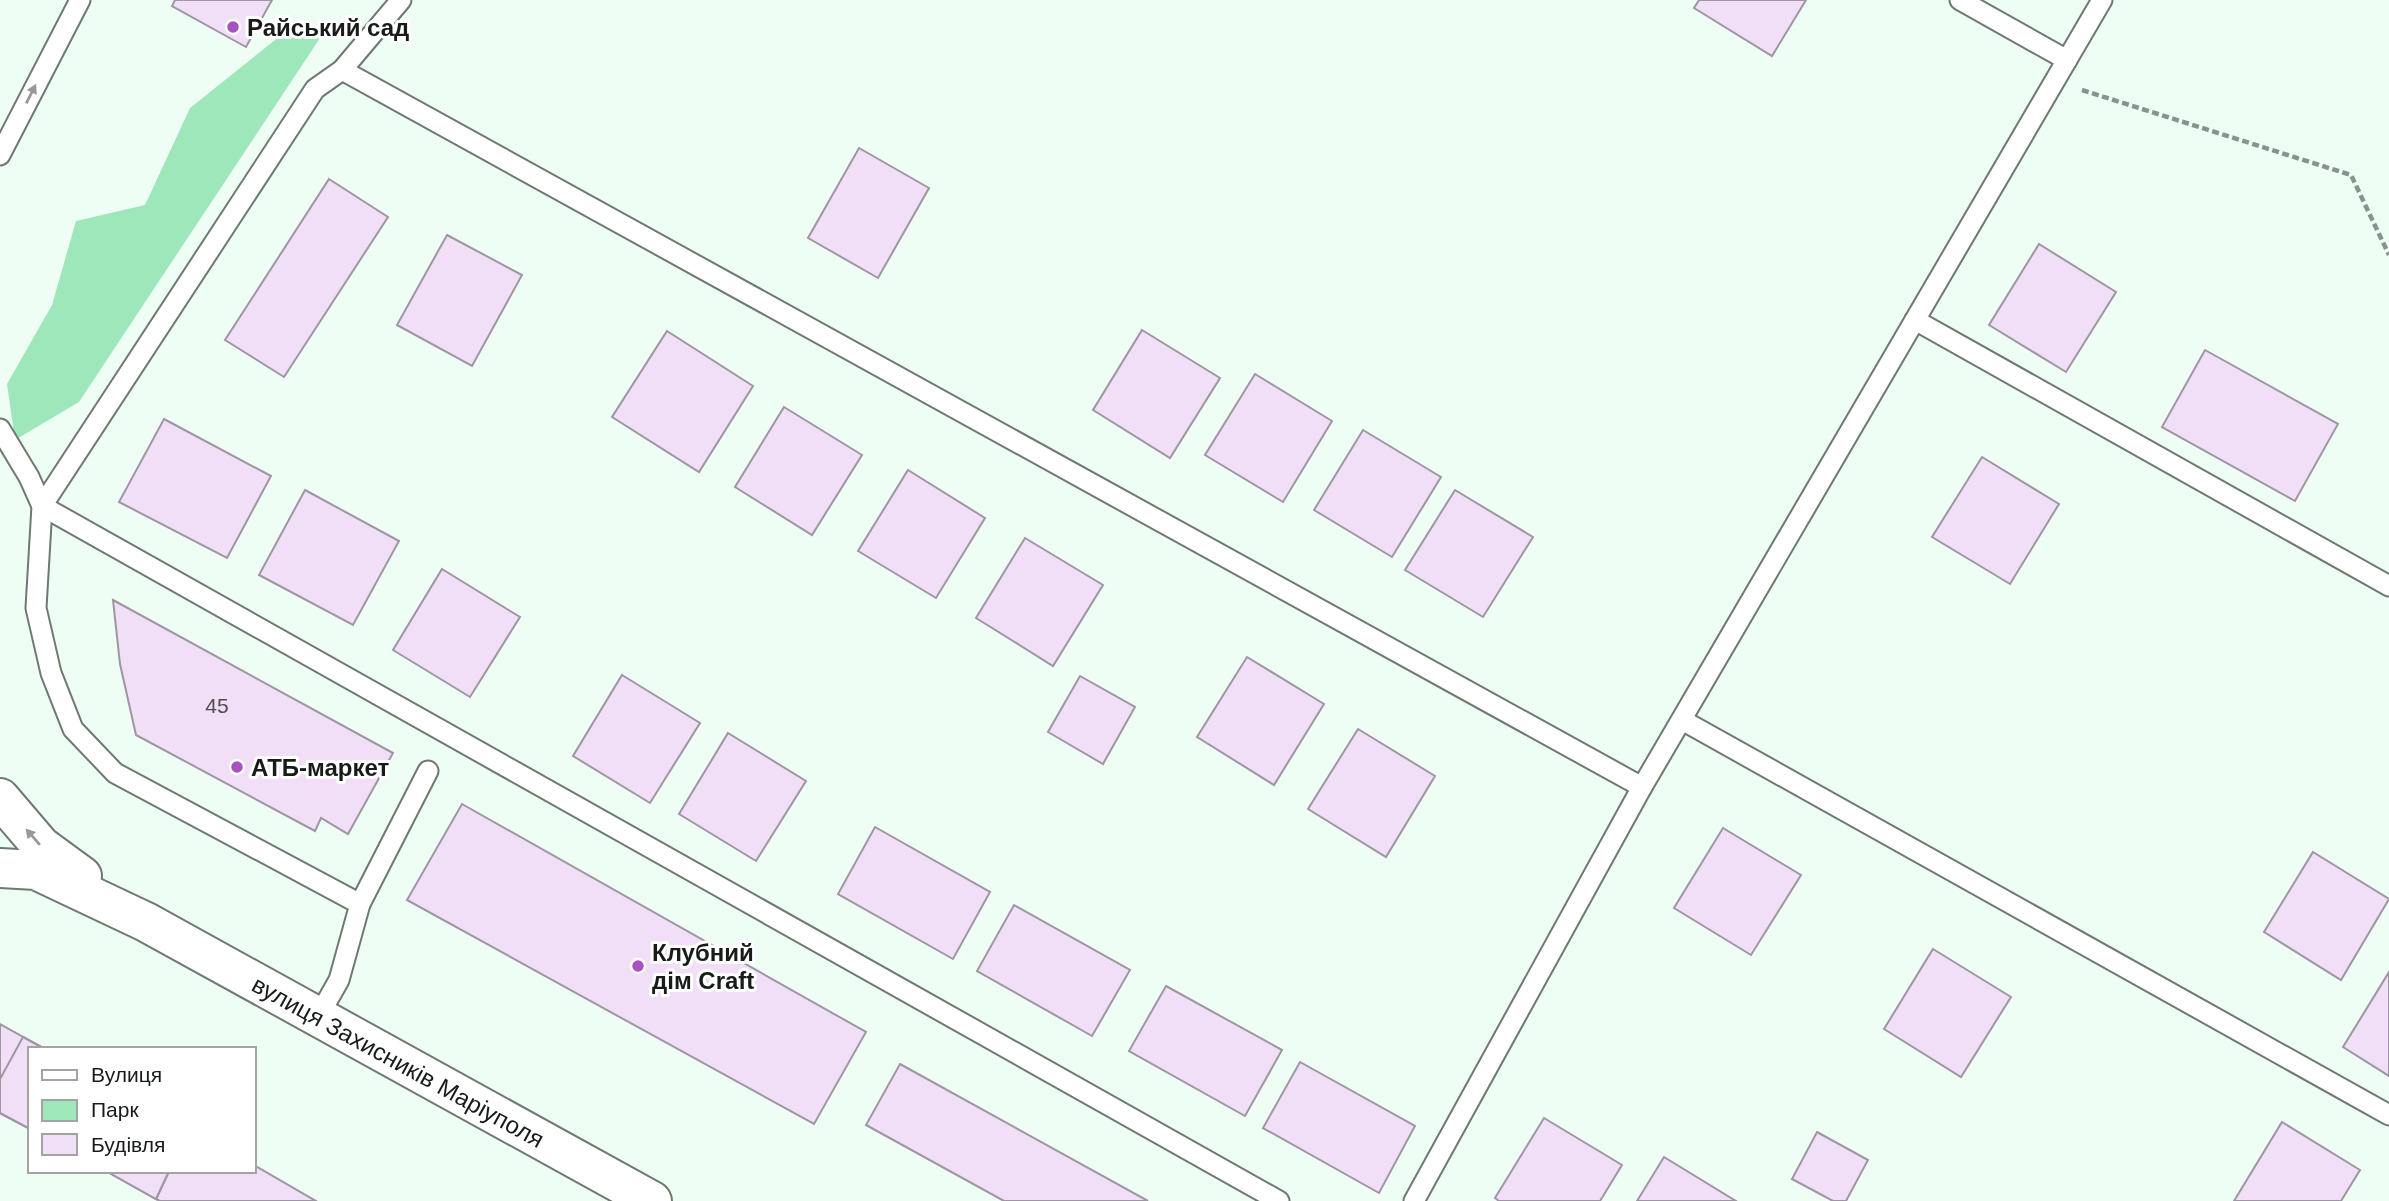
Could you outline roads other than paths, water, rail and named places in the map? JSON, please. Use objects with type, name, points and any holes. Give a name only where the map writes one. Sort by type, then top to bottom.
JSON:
[{"type":"main road","points":[[0,798],[41,846],[146,922]]},
{"type":"main road","points":[[0,867],[36,870],[146,922]]},
{"type":"main road","name":"вулиця Захисників Маріуполя","points":[[146,922],[652,1201]]},
{"type":"lane","points":[[0,155],[80,0]]},
{"type":"lane","points":[[42,506],[315,89],[342,70],[401,0]]},
{"type":"lane","points":[[1959,0],[2067,60]]},
{"type":"lane","points":[[1419,1200],[1642,787],[2102,0]]},
{"type":"lane","points":[[342,70],[1642,787]]},
{"type":"lane","points":[[1915,320],[2389,586]]},
{"type":"lane","points":[[0,429],[29,477],[42,506],[36,608],[51,673],[73,729],[115,773],[360,904]]},
{"type":"lane","points":[[42,506],[1279,1201]]},
{"type":"lane","points":[[1682,720],[2389,1115]]},
{"type":"lane","points":[[318,1017],[339,981],[360,904],[428,771]]},
{"type":"place","name":"Райський сад","points":[[233,27]]},
{"type":"place","name":"АТБ-маркет","points":[[237,767]]},
{"type":"place","name":"Клубний дім Craft","points":[[638,966]]}]
